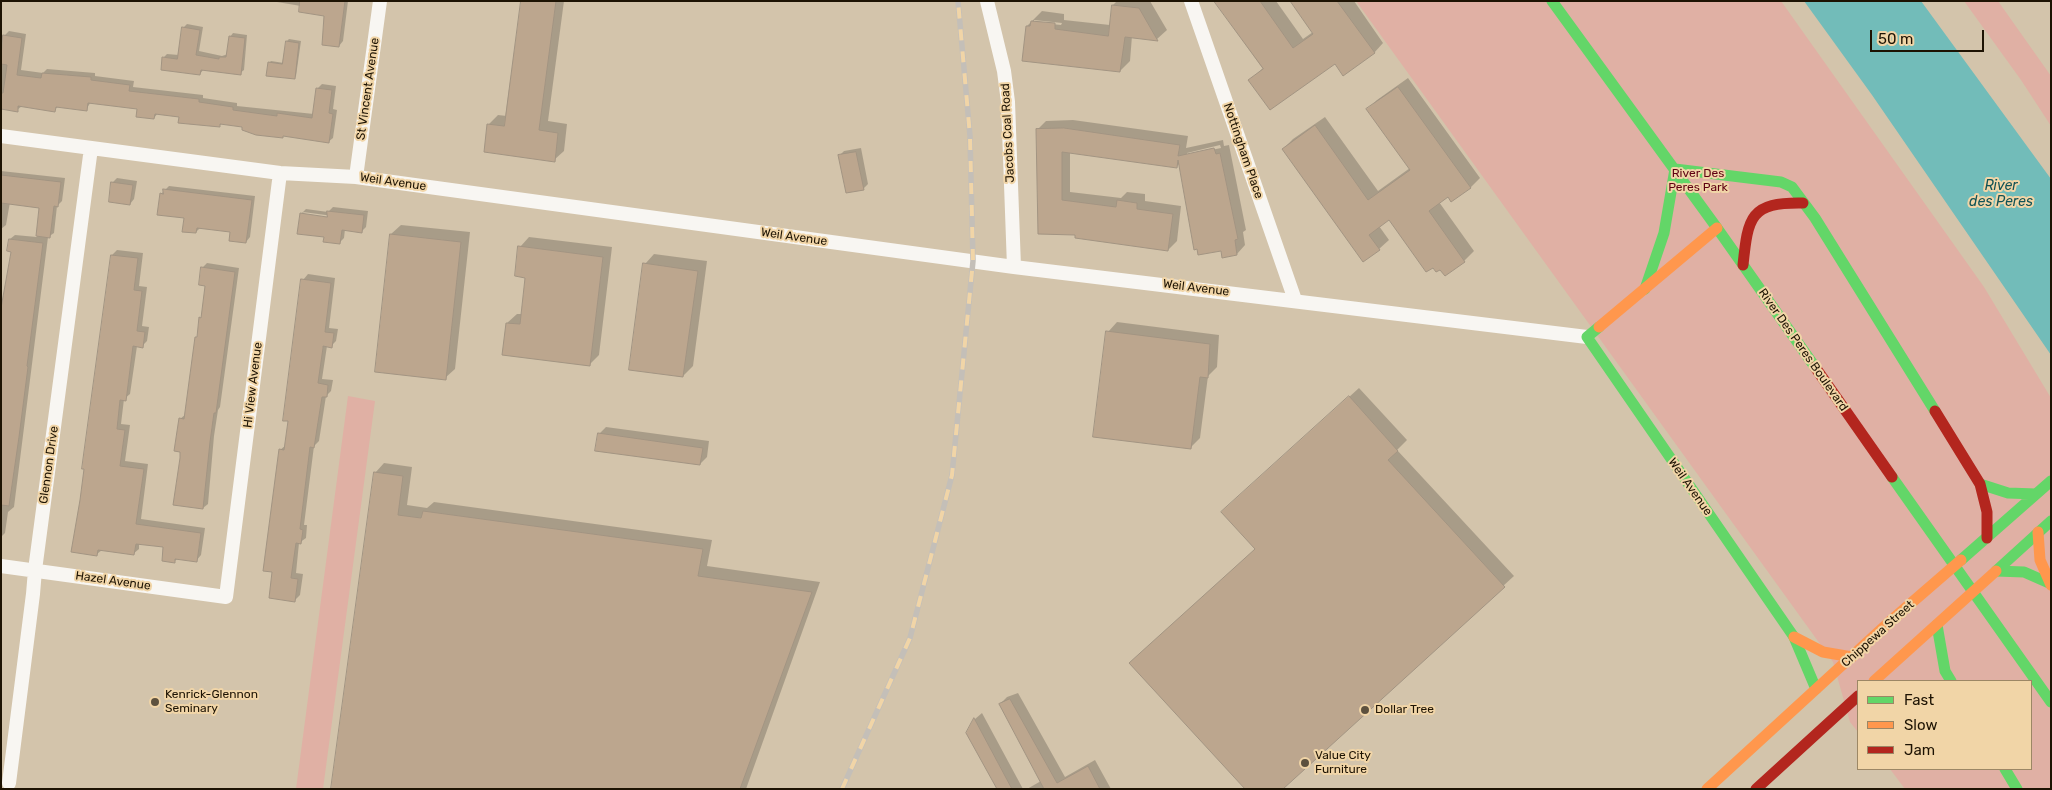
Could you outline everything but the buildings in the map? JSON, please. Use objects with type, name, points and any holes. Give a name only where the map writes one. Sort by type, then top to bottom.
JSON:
[{"type":"main road","name":"River Des Peres Boulevard","points":[[1552,1],[1717,228],[2051,702]]},
{"type":"main road","points":[[1645,289],[1664,233],[1675,169],[1722,176],[1768,179],[1792,187],[1815,218],[1980,484],[1987,512],[1987,538]]},
{"type":"main road","points":[[1743,265],[1747,228],[1753,214],[1766,205],[1781,201],[1803,203]]},
{"type":"main road","points":[[1587,338],[1717,228]]},
{"type":"main road","name":"Weil Avenue","points":[[1587,338],[1794,637],[1816,689]]},
{"type":"main road","name":"Chippewa Street","points":[[1707,789],[1816,689],[2051,481]]},
{"type":"main road","points":[[1980,484],[2008,493],[2036,494]]},
{"type":"main road","points":[[1875,680],[2051,521]]},
{"type":"main road","points":[[2038,532],[2038,552],[2042,567],[2050,584]]},
{"type":"main road","points":[[1996,571],[2012,569],[2026,571],[2050,584]]},
{"type":"main road","points":[[1937,625],[1945,671],[1950,680]]},
{"type":"main road","points":[[1794,637],[1823,652],[1852,657]]},
{"type":"main road","points":[[1905,654],[1919,657]]},
{"type":"main road","points":[[1931,662],[1945,671]]},
{"type":"main road","points":[[1756,789],[1857,697]]},
{"type":"main road","points":[[2006,770],[2017,789]]},
{"type":"street","name":"St Vincent Avenue","points":[[356,177],[380,1]]},
{"type":"street","name":"Jacobs Coal Road","points":[[987,1],[1004,71],[1008,102],[1014,266]]},
{"type":"street","name":"Nottingham Place","points":[[1191,1],[1295,300]]},
{"type":"street","name":"Weil Avenue","points":[[1,136],[280,173],[356,177],[1014,266],[1587,338]]},
{"type":"street","name":"Glennon Drive","points":[[9,783],[91,148]]},
{"type":"street","name":"Hi View Avenue","points":[[226,597],[280,173]]},
{"type":"street","name":"Hazel Avenue","points":[[1,566],[226,597]]},
{"type":"green space","name":"River Des Peres Park","points":[[1356,1],[1781,1],[1984,287],[2051,398],[2051,789],[1905,789],[1891,770],[2032,770],[2032,680],[1857,680],[1857,731],[1850,722],[1833,662]]},
{"type":"green space","points":[[1964,1],[1998,1],[2051,76],[2051,126],[2021,80]]},
{"type":"green space","points":[[348,396],[375,401],[323,789],[296,789]]},
{"type":"water","name":"River des Peres","points":[[1804,1],[1921,1],[2051,179],[2051,355],[1872,95]]},
{"type":"railway","points":[[842,789],[910,638],[952,475],[973,261],[970,136],[958,1]]},
{"type":"traffic: fast","points":[[1552,1],[1717,228],[1815,367]]},
{"type":"traffic: fast","points":[[1645,289],[1664,233],[1675,169],[1781,182],[1792,187],[1815,218],[1935,411]]},
{"type":"traffic: fast","points":[[1599,327],[1587,337],[1794,637],[1816,689]]},
{"type":"traffic: fast","points":[[1892,477],[2051,702]]},
{"type":"traffic: fast","points":[[1961,560],[2051,481]]},
{"type":"traffic: fast","points":[[1980,484],[2008,493],[2036,494]]},
{"type":"traffic: fast","points":[[1996,571],[2051,521]]},
{"type":"traffic: fast","points":[[1996,571],[2024,572],[2049,583]]},
{"type":"traffic: fast","points":[[1937,625],[1945,671],[1950,680]]},
{"type":"traffic: fast","points":[[2006,770],[2017,789]]},
{"type":"traffic: slow","points":[[1599,327],[1717,228]]},
{"type":"traffic: slow","points":[[2038,532],[2040,560],[2051,585]]},
{"type":"traffic: slow","points":[[1707,789],[1887,624],[1961,560]]},
{"type":"traffic: slow","points":[[1875,680],[1996,571]]},
{"type":"traffic: slow","points":[[1794,637],[1823,652],[1852,657]]},
{"type":"traffic: jam","points":[[1743,265],[1747,235],[1750,224],[1755,216],[1762,210],[1772,206],[1785,203],[1803,203]]},
{"type":"traffic: jam","points":[[1815,367],[1892,477]]},
{"type":"traffic: jam","points":[[1935,411],[1980,484],[1987,512],[1987,538]]},
{"type":"traffic: jam","points":[[1756,789],[1857,697]]},
{"type":"place","name":"Kenrick-Glennon Seminary","points":[[155,702]]},
{"type":"place","name":"Dollar Tree","points":[[1365,710]]},
{"type":"place","name":"Value City Furniture","points":[[1305,763]]}]
